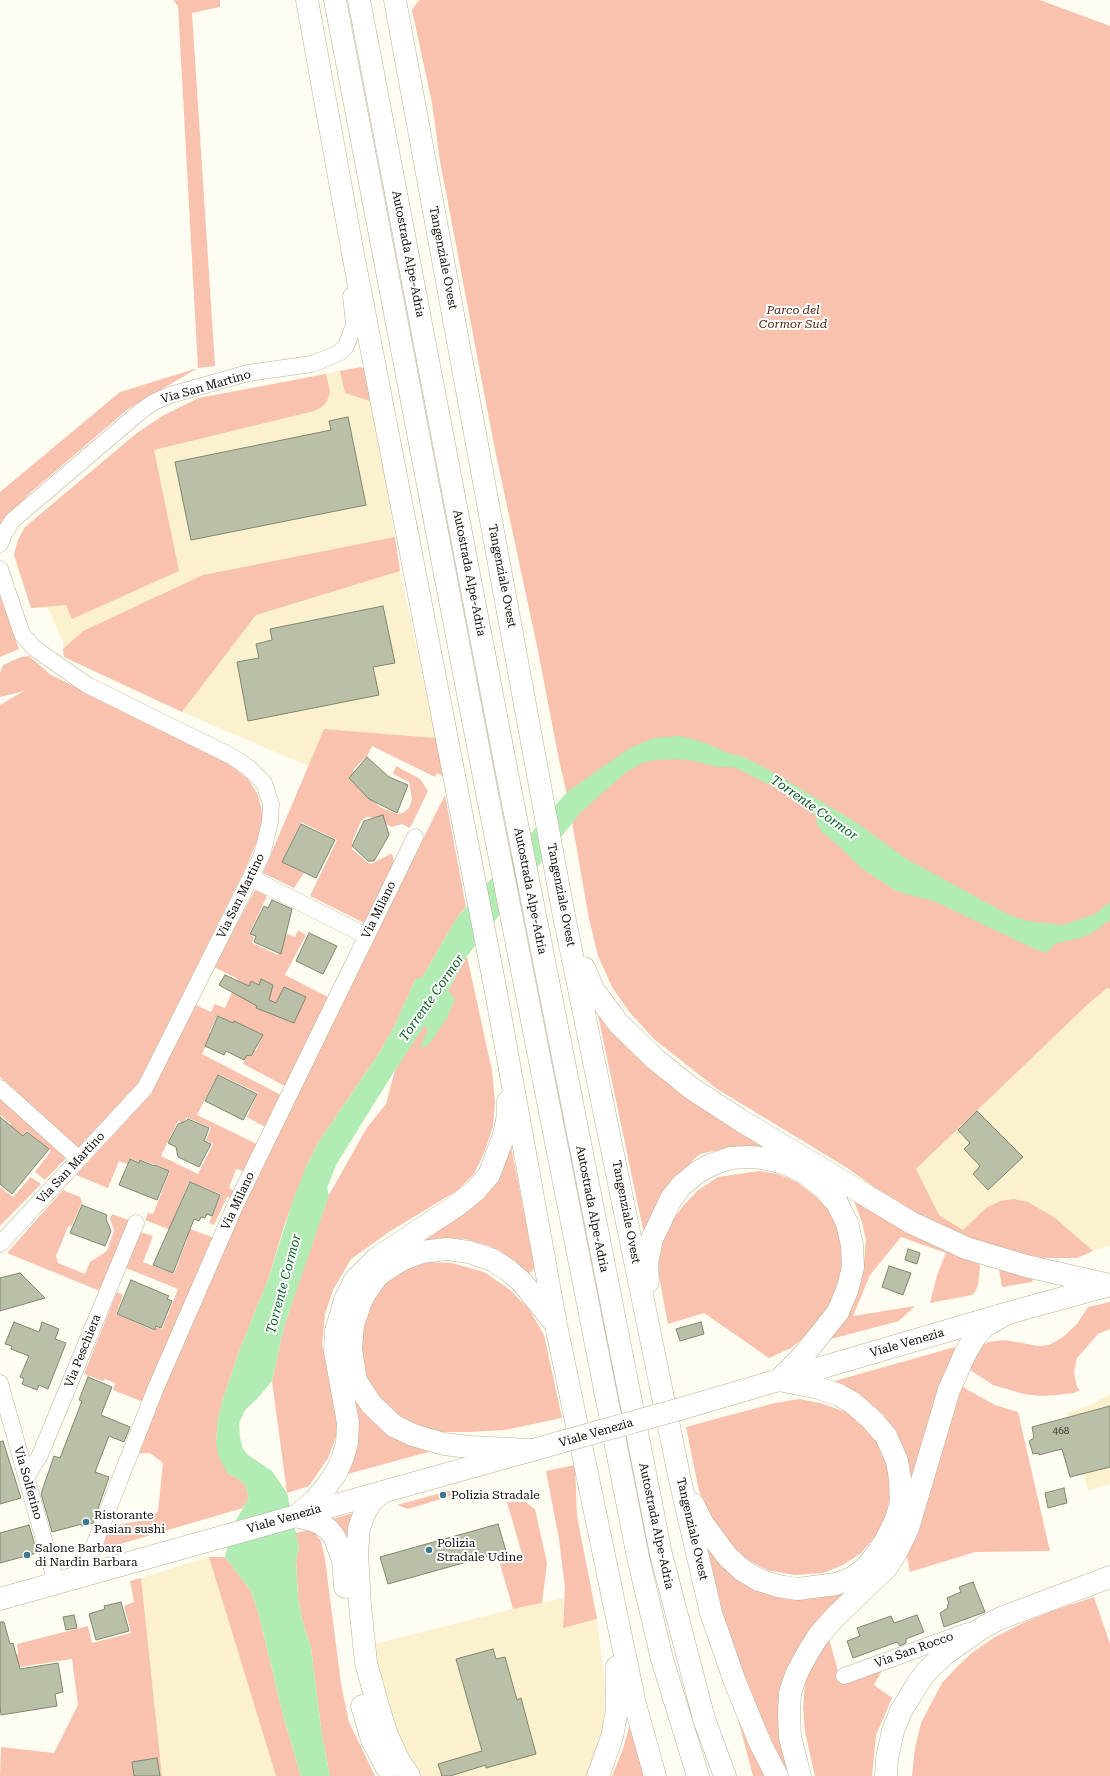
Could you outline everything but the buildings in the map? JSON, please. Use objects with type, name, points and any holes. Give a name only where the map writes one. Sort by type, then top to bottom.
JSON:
[{"type":"main road","points":[[307,0],[353,254],[461,820],[496,992],[556,1325],[588,1472],[635,1704],[655,1776]]},
{"type":"main road","name":"Autostrada Alpe-Adria","points":[[335,0],[521,970],[638,1557],[662,1659],[698,1776]]},
{"type":"main road","name":"Autostrada Alpe-Adria","points":[[359,0],[540,943],[661,1554],[704,1719],[725,1776]]},
{"type":"main road","name":"Tangenziale Ovest","points":[[395,0],[564,916],[580,986],[680,1480],[711,1614],[735,1682],[760,1743],[778,1776]]},
{"type":"main road","points":[[564,916],[593,989],[618,1023],[655,1059],[691,1088],[740,1120],[912,1223],[959,1245],[1026,1266],[1110,1285]]},
{"type":"main road","points":[[294,1517],[315,1500],[333,1478],[343,1457],[347,1443],[348,1422],[335,1351],[336,1331],[345,1300],[355,1280],[377,1258],[456,1206],[475,1191],[488,1175],[504,1135],[508,1115],[504,1038]]},
{"type":"main road","points":[[653,1347],[647,1263],[652,1239],[671,1199],[682,1185],[698,1172],[711,1165],[730,1158],[763,1158],[784,1163],[805,1173],[817,1182],[837,1203],[847,1222],[852,1245],[853,1267],[848,1288],[838,1312],[802,1357],[779,1380]]},
{"type":"main road","points":[[533,1450],[470,1447],[444,1444],[413,1435],[394,1426],[371,1404],[356,1381],[351,1349],[353,1324],[363,1296],[378,1275],[401,1260],[422,1252],[447,1249],[469,1252],[493,1260],[508,1270],[522,1282],[556,1325]]},
{"type":"main road","name":"Viale Venezia","points":[[0,1598],[680,1409],[1008,1313],[1110,1285]]},
{"type":"main road","points":[[800,1776],[790,1737],[789,1714],[790,1693],[796,1675],[819,1635],[834,1618],[887,1567],[898,1549],[908,1528],[949,1390],[965,1354],[974,1338],[985,1326],[1008,1313]]},
{"type":"main road","points":[[680,1480],[703,1524],[727,1556],[742,1570],[760,1580],[778,1586],[791,1588],[816,1588],[836,1584],[852,1578],[869,1564],[885,1542],[895,1522],[901,1504],[900,1479],[897,1461],[886,1436],[871,1418],[853,1403],[839,1395],[819,1388],[779,1380]]},
{"type":"main road","points":[[382,1492],[371,1502],[365,1512],[359,1528],[357,1554],[360,1605],[366,1664],[380,1713],[387,1735],[398,1759],[409,1776]]},
{"type":"main road","points":[[294,1517],[312,1520],[321,1524],[329,1530],[335,1538],[339,1548],[343,1560],[354,1672],[372,1740],[392,1776]]},
{"type":"main road","name":"Via San Rocco","points":[[886,1776],[887,1758],[901,1710],[908,1697],[928,1670],[962,1641],[985,1626],[1021,1609],[1110,1577]]},
{"type":"main road","points":[[598,1776],[612,1737],[617,1710],[617,1656],[612,1596]]},
{"type":"street","name":"Via San Martino","points":[[0,544],[5,532],[13,520],[141,411],[154,402],[170,394],[241,375],[312,364],[339,353],[346,346],[354,325],[351,296],[353,254]]},
{"type":"street","name":"Via San Martino","points":[[0,569],[22,634],[34,648],[87,685],[137,708],[231,756],[249,768],[264,783],[271,804],[270,822],[262,855],[145,1088],[0,1244]]},
{"type":"street","name":"Via Milano","points":[[82,1576],[154,1390],[235,1206],[415,836]]},
{"type":"street","points":[[251,878],[367,936]]},
{"type":"street","points":[[0,1088],[79,1159]]},
{"type":"street","name":"Via Peschiera","points":[[27,1476],[40,1455],[136,1223]]},
{"type":"street","name":"Via Solferino","points":[[0,1383],[56,1583]]},
{"type":"street","name":"Via San Rocco","points":[[844,1676],[985,1626]]},
{"type":"shaded area","points":[[361,367],[369,374],[400,571],[436,738],[324,729],[308,766],[182,712],[256,615],[273,609],[213,594],[64,657],[63,642],[48,608],[31,608],[16,565],[14,554],[18,540],[25,527],[137,433],[164,415],[199,398]]},
{"type":"shaded area","points":[[1107,988],[1110,989],[1110,1246],[1093,1251],[1054,1217],[1028,1202],[986,1208],[963,1230],[939,1215],[916,1169],[1086,1006]]},
{"type":"shaded area","points":[[1110,1394],[1110,1484],[1088,1491],[1067,1413],[1089,1406]]},
{"type":"shaded area","points":[[209,1557],[276,1776],[162,1776],[141,1578]]},
{"type":"shaded area","points":[[564,1598],[563,1628],[597,1619],[605,1689],[604,1727],[588,1776],[422,1776],[412,1765],[400,1746],[382,1691],[374,1644],[513,1609]]},
{"type":"green space","points":[[173,0],[220,0],[220,7],[192,13],[215,366],[198,368],[178,6]]},
{"type":"green space","name":"Parco del Cormor Sud","points":[[419,0],[1040,0],[1110,26],[1110,989],[1107,988],[1086,1006],[916,1169],[939,1215],[963,1230],[986,1208],[1000,1201],[1014,1199],[1028,1202],[1054,1217],[1093,1251],[1077,1258],[1042,1258],[989,1246],[941,1228],[880,1191],[847,1168],[717,1089],[654,1039],[630,1013],[612,987],[598,956],[589,919],[573,821],[494,445],[440,161],[432,103],[412,10]]},
{"type":"green space","points":[[361,367],[369,374],[373,402],[345,393],[340,371]]},
{"type":"green space","points":[[198,368],[128,409],[30,493],[2,521],[0,525],[0,492],[120,392]]},
{"type":"green space","points":[[326,374],[330,392],[327,401],[322,407],[314,411],[154,450],[179,571],[72,619],[66,605],[31,608],[14,554],[18,540],[25,527],[137,433],[164,415],[199,398]]},
{"type":"green space","points":[[395,537],[400,571],[256,615],[182,712],[64,657],[63,649],[83,631],[203,575]]},
{"type":"green space","points":[[0,595],[19,649],[0,657]]},
{"type":"green space","points":[[29,656],[51,675],[223,759],[248,779],[258,795],[263,816],[258,839],[248,863],[139,1082],[78,1148],[0,1077],[0,705],[24,691],[0,697],[0,673],[3,665],[21,657]]},
{"type":"green space","points":[[324,729],[436,738],[445,777],[437,773],[435,777],[372,746],[367,756],[353,770],[354,782],[380,807],[397,814],[403,813],[409,808],[412,799],[409,782],[393,774],[396,766],[420,779],[428,791],[410,828],[402,824],[392,827],[370,817],[366,817],[361,821],[352,842],[352,849],[371,864],[392,853],[394,862],[364,923],[310,896],[337,840],[301,822],[282,862],[304,873],[294,888],[263,873]]},
{"type":"green space","points":[[445,795],[466,907],[456,919],[422,978],[416,978],[395,1025],[380,1052],[318,1143],[307,1165],[284,1226],[269,1277],[239,1352],[223,1399],[218,1419],[216,1442],[228,1474],[239,1479],[245,1484],[249,1498],[243,1508],[103,1549],[101,1548],[106,1527],[150,1519],[158,1511],[163,1463],[150,1453],[134,1454],[250,1185]]},
{"type":"green space","points":[[255,890],[267,896],[249,934],[254,937],[252,943],[278,955],[287,934],[295,937],[298,930],[306,935],[285,975],[328,997],[286,1085],[283,1085],[243,1064],[247,1055],[251,1057],[254,1050],[256,1051],[263,1035],[234,1021],[233,1023],[218,1015],[209,1033],[211,1034],[202,1054],[281,1095],[265,1127],[247,1117],[258,1093],[218,1074],[197,1115],[257,1144],[244,1171],[236,1169],[229,1188],[235,1191],[230,1198],[227,1197],[214,1225],[209,1223],[221,1194],[189,1182],[172,1222],[214,1238],[143,1402],[113,1390],[115,1383],[105,1379],[103,1381],[84,1374],[117,1292],[123,1295],[116,1314],[155,1331],[157,1327],[162,1329],[178,1289],[126,1268],[140,1232],[153,1236],[143,1262],[174,1274],[188,1237],[145,1220],[148,1213],[153,1214],[170,1171],[140,1159],[139,1162],[130,1158],[127,1164],[119,1161],[108,1188],[76,1175],[151,1094],[196,1005],[211,1012],[215,1004],[225,1008],[238,979],[214,967]],"holes":[[[187,1117],[211,1128],[206,1140],[213,1144],[198,1174],[161,1156],[178,1121],[184,1123]]]},
{"type":"green space","points":[[467,956],[492,1071],[495,1101],[493,1127],[484,1153],[474,1174],[458,1190],[389,1232],[351,1259],[333,1290],[325,1314],[322,1345],[340,1412],[336,1437],[328,1458],[309,1486],[287,1493],[272,1381],[284,1327],[306,1261],[329,1195],[366,1129],[386,1104],[395,1070],[425,1024],[428,1030],[421,1047]]},
{"type":"green space","points":[[598,1015],[637,1055],[768,1147],[733,1147],[700,1154],[671,1181],[644,1234]]},
{"type":"green space","points":[[0,1096],[68,1156],[45,1180],[35,1172],[51,1151],[27,1131],[7,1154],[0,1138],[11,1124],[0,1115]]},
{"type":"green space","points":[[511,1146],[535,1268],[527,1275],[507,1256],[490,1246],[465,1239],[440,1238],[420,1242]]},
{"type":"green space","points":[[759,1171],[778,1174],[798,1183],[815,1196],[829,1210],[839,1233],[843,1249],[841,1273],[831,1301],[822,1317],[805,1337],[791,1348],[769,1358],[704,1313],[668,1324],[659,1276],[659,1261],[664,1236],[674,1218],[697,1191],[718,1177]]},
{"type":"green space","points":[[31,1177],[41,1184],[0,1226],[0,1187],[13,1197]]},
{"type":"green space","points":[[63,1190],[80,1197],[82,1202],[72,1225],[68,1227],[56,1256],[58,1263],[85,1274],[90,1262],[107,1251],[114,1230],[110,1219],[112,1214],[129,1220],[100,1291],[7,1253]]},
{"type":"green space","points":[[852,1196],[978,1261],[980,1266],[978,1285],[975,1292],[972,1295],[930,1303],[937,1275],[946,1253],[901,1237],[870,1275],[853,1316],[915,1306],[899,1321],[827,1340],[861,1278],[864,1261],[866,1240],[862,1222]]},
{"type":"green space","points":[[425,1262],[452,1263],[484,1272],[509,1289],[529,1309],[544,1335],[562,1418],[505,1430],[438,1432],[413,1423],[392,1411],[375,1392],[367,1377],[362,1361],[361,1340],[365,1320],[374,1300],[386,1282],[403,1270]]},
{"type":"green space","points":[[999,1270],[1030,1275],[1034,1278],[1032,1282],[1002,1287]]},
{"type":"green space","points":[[1110,1302],[1110,1329],[1098,1334],[1077,1358],[1074,1372],[1077,1387],[1080,1390],[1074,1393],[1041,1396],[1024,1394],[993,1385],[967,1368],[981,1346],[988,1342],[1005,1340],[1038,1346],[1049,1345],[1063,1337],[1077,1324],[1088,1307]]},
{"type":"green space","points":[[955,1347],[910,1493],[906,1455],[897,1433],[883,1414],[864,1399],[831,1382]]},
{"type":"green space","points":[[959,1384],[995,1405],[1018,1412],[1050,1551],[975,1552],[910,1572],[906,1553]]},
{"type":"green space","points":[[353,1389],[443,1448],[344,1475]]},
{"type":"green space","points":[[799,1399],[820,1403],[846,1412],[865,1426],[880,1446],[889,1470],[891,1492],[887,1512],[877,1534],[861,1553],[843,1565],[823,1573],[795,1575],[767,1570],[743,1557],[723,1538],[710,1518],[699,1491],[686,1427],[775,1403]]},
{"type":"green space","points":[[575,1465],[577,1516],[597,1619],[563,1628],[565,1588],[559,1539],[546,1471]]},
{"type":"green space","points":[[459,1488],[451,1496],[408,1509],[397,1505]]},
{"type":"green space","points":[[507,1502],[525,1502],[535,1509],[547,1563],[542,1603],[513,1609],[500,1564],[523,1558]]},
{"type":"green space","points":[[357,1512],[350,1547],[332,1519]]},
{"type":"green space","points":[[312,1529],[321,1541],[325,1559],[341,1684],[349,1722],[375,1776],[330,1776],[322,1736],[311,1648],[302,1619],[298,1597],[296,1560],[299,1547],[295,1533]]},
{"type":"green space","points":[[701,1539],[749,1584],[864,1578],[803,1642],[790,1776],[788,1776],[755,1704],[736,1655]]},
{"type":"green space","points":[[209,1557],[225,1557],[251,1591],[259,1615],[283,1715],[301,1776],[276,1776]]},
{"type":"green space","points":[[141,1578],[162,1776],[0,1776],[1,1747],[54,1753],[78,1705],[72,1659],[0,1670],[0,1659],[18,1654],[17,1644],[88,1626],[92,1643],[131,1633],[124,1606],[134,1602],[130,1581]]},
{"type":"green space","points":[[1094,1597],[1110,1644],[1110,1776],[912,1776],[915,1748],[921,1723],[942,1683],[957,1667],[973,1652],[995,1637],[1052,1611]]},
{"type":"green space","points":[[828,1635],[841,1682],[885,1665],[874,1685],[892,1698],[876,1735],[872,1776],[815,1776],[805,1732],[803,1708],[805,1684],[811,1663]]},
{"type":"green space","points":[[734,1704],[768,1776],[753,1776]]},
{"type":"green space","points":[[630,1724],[646,1776],[612,1776],[623,1749]]},
{"type":"water","name":"Torrente Cormor","points":[[680,736],[709,744],[725,752],[746,758],[771,771],[860,825],[905,858],[1009,915],[1028,921],[1063,925],[1095,914],[1110,902],[1110,920],[1092,933],[1080,938],[1054,944],[1048,952],[1039,951],[936,902],[896,891],[861,868],[838,845],[822,832],[817,824],[813,811],[776,788],[734,767],[719,767],[688,760],[675,759],[656,760],[642,763],[625,773],[581,812],[467,956],[448,991],[455,999],[447,1018],[426,1047],[420,1047],[428,1030],[425,1025],[336,1165],[327,1188],[329,1195],[284,1327],[272,1381],[257,1399],[245,1410],[239,1423],[243,1449],[248,1455],[272,1471],[287,1493],[299,1547],[296,1560],[298,1597],[302,1619],[311,1648],[322,1736],[330,1776],[301,1776],[283,1715],[259,1615],[251,1591],[225,1557],[232,1527],[249,1498],[245,1484],[239,1479],[228,1474],[218,1455],[216,1442],[218,1419],[223,1399],[239,1352],[269,1277],[294,1197],[318,1143],[380,1052],[395,1025],[416,978],[422,978],[456,919],[567,792],[630,748],[654,738]]},
{"type":"place","name":"Polizia Stradale","points":[[443,1495]]},
{"type":"place","name":"Ristorante Pasian sushi","points":[[86,1522]]},
{"type":"place","name":"Polizia Stradale Udine","points":[[429,1550]]},
{"type":"place","name":"Salone Barbara di Nardin Barbara","points":[[27,1555]]}]
